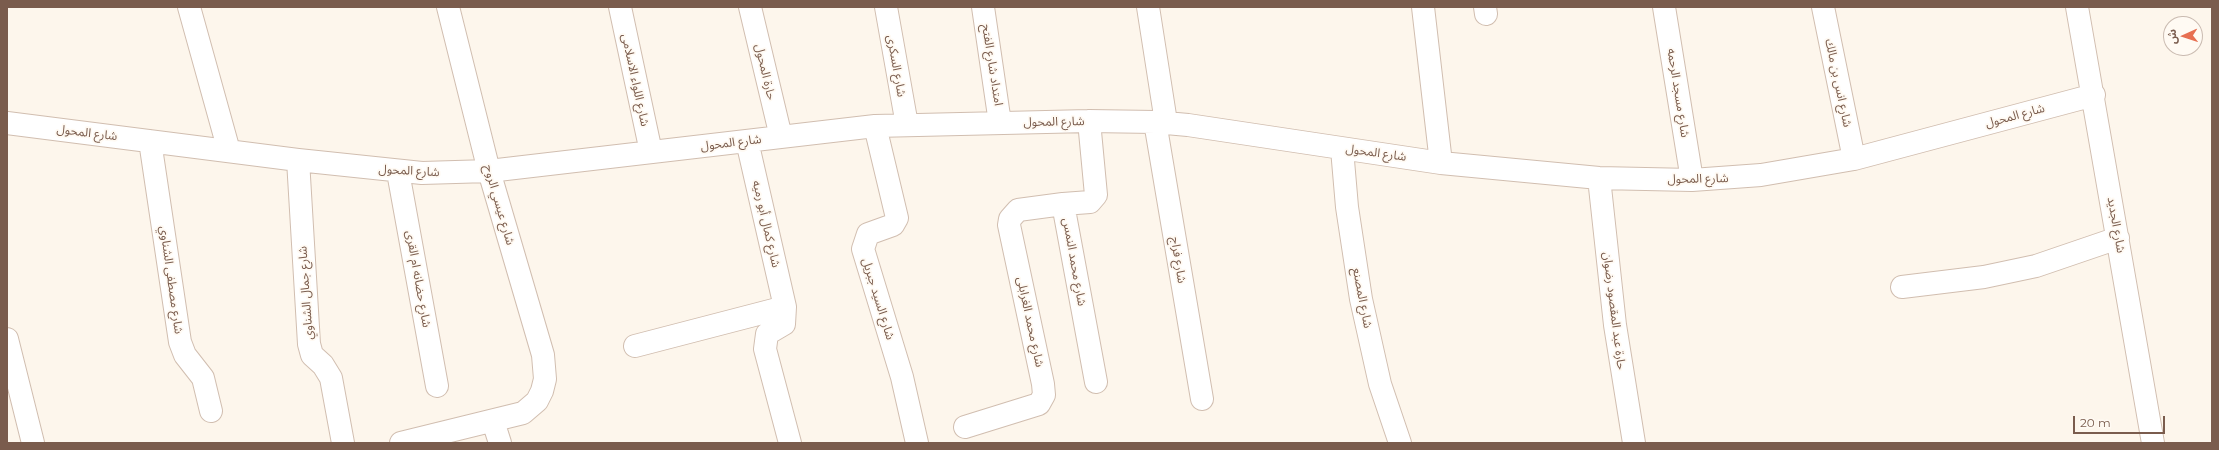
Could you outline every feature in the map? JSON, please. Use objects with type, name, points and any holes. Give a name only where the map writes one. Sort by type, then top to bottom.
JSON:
[{"type":"street","points":[[189,7],[230,151]]},
{"type":"street","name":"شارع عيسي الروح","points":[[448,7],[489,171],[543,355],[544,379],[542,391],[537,401],[523,413],[493,421]]},
{"type":"street","name":"شارع اللواء الاسلامى","points":[[620,7],[651,152]]},
{"type":"street","name":"حارة المحول","points":[[750,7],[781,138]]},
{"type":"street","name":"شارع السكرى","points":[[886,7],[907,125]]},
{"type":"street","name":"امتداد شارع الفتح","points":[[983,7],[1000,123]]},
{"type":"street","name":"شارع فراج","points":[[1148,7],[1160,122],[1202,399]]},
{"type":"street","points":[[1422,7],[1441,163]]},
{"type":"street","name":"شارع مسجد الرحمه","points":[[1664,7],[1692,180]]},
{"type":"street","name":"شارع انس بن مالك","points":[[1823,7],[1854,159]]},
{"type":"street","name":"شارع الجديد","points":[[2077,7],[2094,95],[2153,443]]},
{"type":"street","name":"شارع المحول","points":[[7,123],[298,160],[398,172],[422,173],[489,171],[875,126],[1089,121],[1160,122],[1441,163],[1599,178],[1692,180],[1761,175],[1854,159],[2094,95]]},
{"type":"street","name":"شارع محمد النمس","points":[[1089,121],[1096,196],[1090,202],[1063,204],[1096,382]]},
{"type":"street","name":"شارع السيد جبريل","points":[[875,126],[897,218],[893,225],[868,234],[863,249],[902,377],[917,443]]},
{"type":"street","name":"شارع مصطفى الشناوي","points":[[150,141],[180,342],[185,355],[203,378],[211,411]]},
{"type":"street","name":"شارع كمال أبو رميه","points":[[748,141],[785,307],[784,324],[767,334],[764,349],[790,443]]},
{"type":"street","name":"شارع المصنع","points":[[1342,149],[1347,207],[1361,299],[1380,384],[1400,443]]},
{"type":"street","name":"شارع جمال الشناوي","points":[[298,160],[309,344],[312,355],[323,364],[331,378],[343,443]]},
{"type":"street","name":"شارع حضانه ام القرى","points":[[398,172],[437,386]]},
{"type":"street","name":"حارة عبد المقصود رضوان","points":[[1599,178],[1615,325],[1634,443]]},
{"type":"street","name":"شارع محمد الغرابلى","points":[[965,427],[1039,404],[1044,396],[1043,384],[1009,226],[1010,219],[1018,210],[1063,204]]},
{"type":"street","points":[[1902,287],[1984,277],[2036,266],[2118,238]]},
{"type":"street","points":[[635,346],[785,307]]},
{"type":"street","points":[[7,339],[33,443]]},
{"type":"street","points":[[401,443],[493,421],[500,443]]}]
